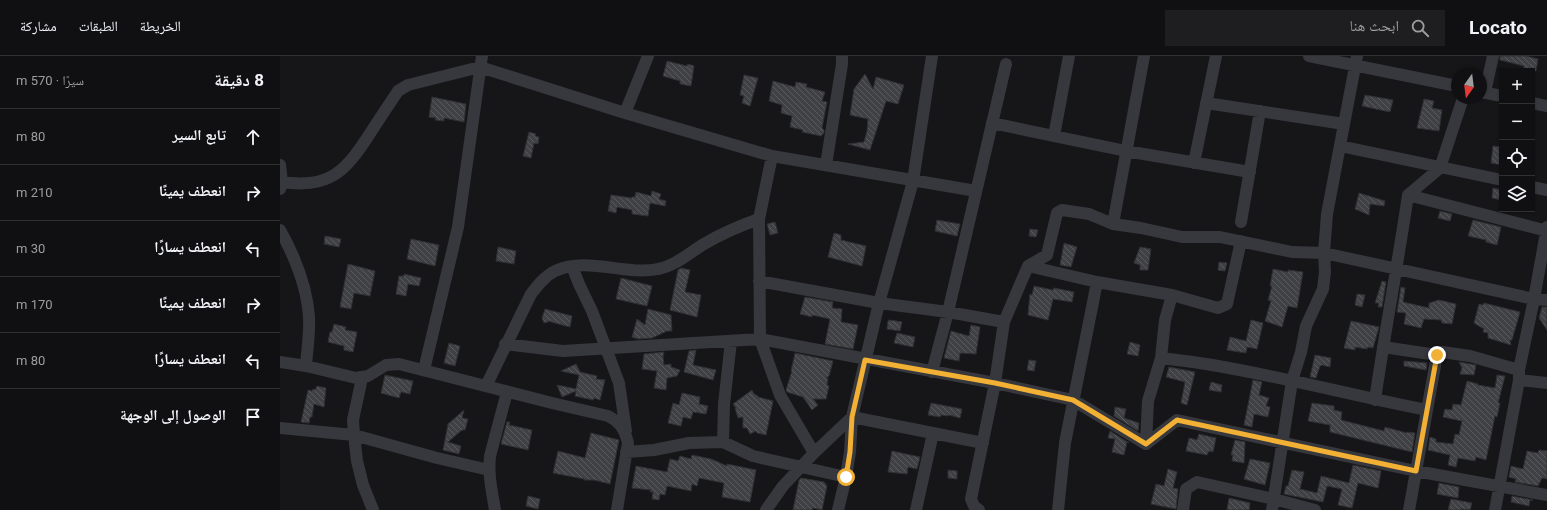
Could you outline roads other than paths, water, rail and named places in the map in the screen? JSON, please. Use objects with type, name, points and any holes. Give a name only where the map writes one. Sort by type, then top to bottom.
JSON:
[{"type":"street","points":[[625,113],[648,56]]},
{"type":"street","points":[[826,165],[842,56]]},
{"type":"street","points":[[838,510],[850,452],[852,417],[879,303],[913,181],[932,56]]},
{"type":"street","points":[[1054,136],[1069,56]]},
{"type":"street","points":[[1113,224],[1144,56]]},
{"type":"street","points":[[1194,163],[1216,56]]},
{"type":"street","points":[[1309,56],[1356,60],[1451,84]]},
{"type":"street","points":[[1487,78],[1493,56]]},
{"type":"street","points":[[1273,504],[1292,381],[1301,352],[1306,326],[1323,289],[1327,214],[1356,60]]},
{"type":"street","points":[[424,370],[458,226],[481,61]]},
{"type":"street","points":[[280,165],[281,186],[316,182],[335,175],[346,167],[355,157],[398,91],[403,87],[481,61],[625,113],[772,156],[976,191]]},
{"type":"street","points":[[932,372],[948,312],[1006,64]]},
{"type":"street","points":[[1487,93],[1499,95]]},
{"type":"street","points":[[1206,103],[1344,124]]},
{"type":"street","points":[[1375,400],[1383,347],[1398,269],[1408,195],[1440,168],[1461,104]]},
{"type":"street","points":[[1535,104],[1547,106]]},
{"type":"street","points":[[1241,222],[1260,111]]},
{"type":"street","points":[[992,123],[1126,151],[1250,172]]},
{"type":"street","points":[[1340,146],[1499,179]]},
{"type":"street","points":[[772,156],[759,219],[760,339],[780,395],[814,453]]},
{"type":"street","points":[[1535,188],[1547,190]]},
{"type":"street","points":[[1408,195],[1547,229],[1495,510]]},
{"type":"street","points":[[979,510],[974,506],[971,499],[995,383],[1004,322],[1028,266],[1047,256],[1057,213],[1062,210],[1089,214],[1113,224],[1141,228],[1182,237],[1220,237],[1292,252],[1324,253],[1534,299],[1547,300]]},
{"type":"street","points":[[486,386],[505,344],[531,294],[541,281],[555,271],[572,266],[593,266],[645,271],[660,269],[672,264],[735,227],[759,219]]},
{"type":"street","points":[[280,230],[290,249],[305,289],[309,318],[306,366]]},
{"type":"street","points":[[1028,266],[1097,282],[1172,295],[1218,308],[1226,304],[1241,241]]},
{"type":"street","points":[[572,266],[592,311],[619,383],[628,443],[617,510]]},
{"type":"street","points":[[759,281],[879,303],[948,312],[1004,322]]},
{"type":"street","points":[[1058,510],[1065,443],[1097,282]]},
{"type":"street","points":[[1146,444],[1148,401],[1161,358],[1165,320],[1172,295]]},
{"type":"street","points":[[505,344],[562,351],[606,347],[760,339],[865,360],[995,383],[1073,400],[1146,444]]},
{"type":"street","points":[[723,442],[724,404],[731,341]]},
{"type":"street","points":[[1383,347],[1437,355],[1442,352],[1470,356],[1519,375],[1547,382]]},
{"type":"street","points":[[1409,510],[1437,355]]},
{"type":"street","points":[[1161,358],[1212,364],[1427,410]]},
{"type":"street","points":[[280,362],[306,366],[351,378],[362,378],[390,364],[399,364],[552,404],[608,416],[616,420],[626,435]]},
{"type":"street","points":[[362,378],[353,420],[354,435],[357,461],[363,485],[373,510]]},
{"type":"street","points":[[495,510],[489,470],[490,456],[507,392]]},
{"type":"street","points":[[766,510],[783,486],[801,466],[852,417]]},
{"type":"street","points":[[852,417],[983,443]]},
{"type":"street","points":[[1146,444],[1177,420],[1416,471],[1547,495]]},
{"type":"street","points":[[280,428],[354,435],[437,458],[489,470]]},
{"type":"street","points":[[916,510],[933,433]]},
{"type":"street","points":[[626,452],[654,450],[689,443],[723,442],[753,456],[846,477]]},
{"type":"street","points":[[1183,510],[1186,489],[1197,482],[1273,504],[1315,510]]}]
